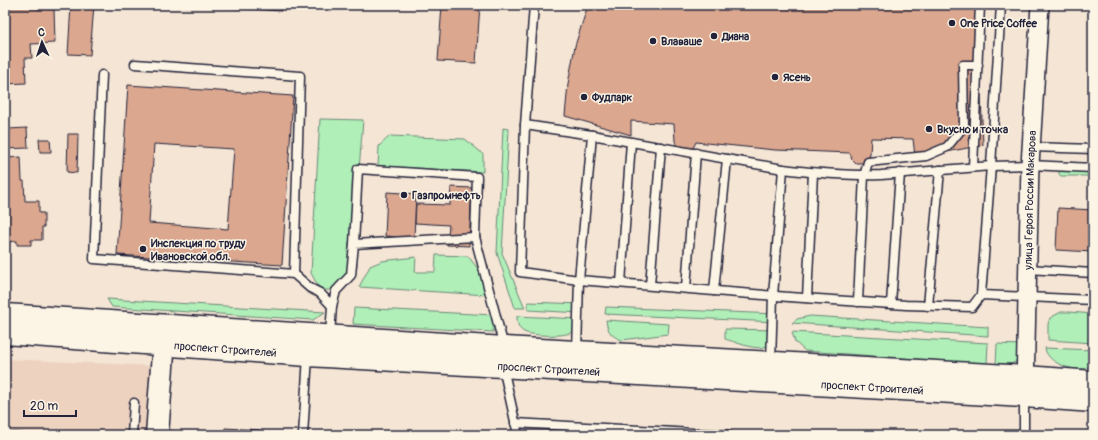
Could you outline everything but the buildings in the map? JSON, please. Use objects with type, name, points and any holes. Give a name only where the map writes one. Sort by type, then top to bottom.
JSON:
[{"type":"main road","name":"проспект Строителей","points":[[5,315],[308,355],[504,357],[1025,386],[1093,382]]},
{"type":"main road","name":"проспект Строителей","points":[[5,333],[330,336],[504,357],[577,351],[771,362],[1025,386],[1093,401]]},
{"type":"main road","points":[[157,435],[164,335]]},
{"type":"street","name":"улица Героя России Макарова","points":[[1025,386],[1030,165],[1040,5]]},
{"type":"lane","points":[[534,5],[525,125],[520,272],[579,280],[773,296],[972,308],[981,295],[1001,5]]},
{"type":"lane","points":[[973,167],[980,5]]},
{"type":"lane","points":[[135,64],[300,76],[294,274]]},
{"type":"lane","points":[[858,302],[864,176],[868,162],[926,156],[947,147],[964,126],[963,65],[978,65]]},
{"type":"lane","points":[[102,75],[94,259],[294,274],[310,288],[320,293],[332,306]]},
{"type":"lane","points":[[525,125],[813,173],[864,176],[973,167],[1030,165],[1093,168]]},
{"type":"lane","points":[[577,351],[579,280],[592,135]]},
{"type":"lane","points":[[621,283],[631,142]]},
{"type":"lane","points":[[650,285],[661,147]]},
{"type":"lane","points":[[1031,147],[1093,149]]},
{"type":"lane","points":[[686,288],[696,154]]},
{"type":"lane","points":[[714,291],[727,159]]},
{"type":"lane","points":[[330,336],[332,306],[336,292],[351,275],[358,169],[477,177],[475,237],[504,357],[518,435]]},
{"type":"lane","points":[[771,362],[773,296],[783,169]]},
{"type":"lane","points":[[928,306],[940,170]]},
{"type":"lane","points":[[807,298],[813,173]]},
{"type":"lane","points":[[891,304],[900,173]]},
{"type":"lane","points":[[354,244],[475,237]]},
{"type":"lane","points":[[1028,268],[1093,273]]},
{"type":"lane","points":[[981,295],[1093,300]]},
{"type":"lane","points":[[303,435],[308,355]]},
{"type":"lane","points":[[1024,435],[1025,386]]},
{"type":"lane","points":[[132,435],[134,403]]},
{"type":"lane","points":[[515,423],[728,435]]},
{"type":"shaded area","points":[[5,359],[155,366],[150,435],[5,435]]},
{"type":"green space","points":[[320,119],[363,120],[351,271],[337,290],[320,290],[311,273]]},
{"type":"green space","points":[[503,128],[509,129],[502,253],[525,308],[515,308],[497,253]]},
{"type":"green space","points":[[390,136],[465,139],[483,154],[483,172],[378,166],[379,146]]},
{"type":"green space","points":[[1093,169],[1093,176],[1061,176],[1059,174],[1059,170]]},
{"type":"green space","points":[[436,255],[468,256],[479,270],[487,295],[359,287],[370,266],[382,261],[416,257],[415,272],[435,272]]},
{"type":"green space","points":[[107,299],[325,312],[313,320],[112,307]]},
{"type":"green space","points":[[528,302],[581,304],[580,313],[528,310]]},
{"type":"green space","points":[[606,307],[777,314],[776,322],[605,314]]},
{"type":"green space","points":[[354,308],[494,315],[493,332],[353,324]]},
{"type":"green space","points":[[1061,312],[1093,314],[1093,343],[1048,340],[1048,324],[1050,318]]},
{"type":"green space","points":[[517,316],[580,319],[577,326],[568,334],[541,335],[522,331],[518,325]]},
{"type":"green space","points":[[810,316],[988,327],[988,336],[792,323],[797,319]]},
{"type":"green space","points":[[606,320],[669,324],[668,334],[622,340],[615,337],[611,333]]},
{"type":"green space","points":[[725,329],[776,330],[774,339],[769,345],[756,348],[725,339]]},
{"type":"green space","points":[[792,332],[988,343],[987,364],[805,351],[795,342]]},
{"type":"green space","points":[[997,344],[1020,345],[1016,362],[1010,364],[996,364]]},
{"type":"green space","points":[[1045,348],[1093,350],[1093,362],[1083,369],[1068,367],[1052,360],[1047,354]]},
{"type":"place","name":"One Price Coffee","points":[[952,23]]},
{"type":"place","name":"Диана","points":[[714,36]]},
{"type":"place","name":"Влаваше","points":[[653,41]]},
{"type":"place","name":"Ясень","points":[[775,77]]},
{"type":"place","name":"Фудпарк","points":[[584,97]]},
{"type":"place","name":"Вкусно и точка","points":[[929,129]]},
{"type":"place","name":"Газпромнефть","points":[[404,195]]},
{"type":"place","name":"Инспекция по труду Ивановской обл.","points":[[143,249]]}]
